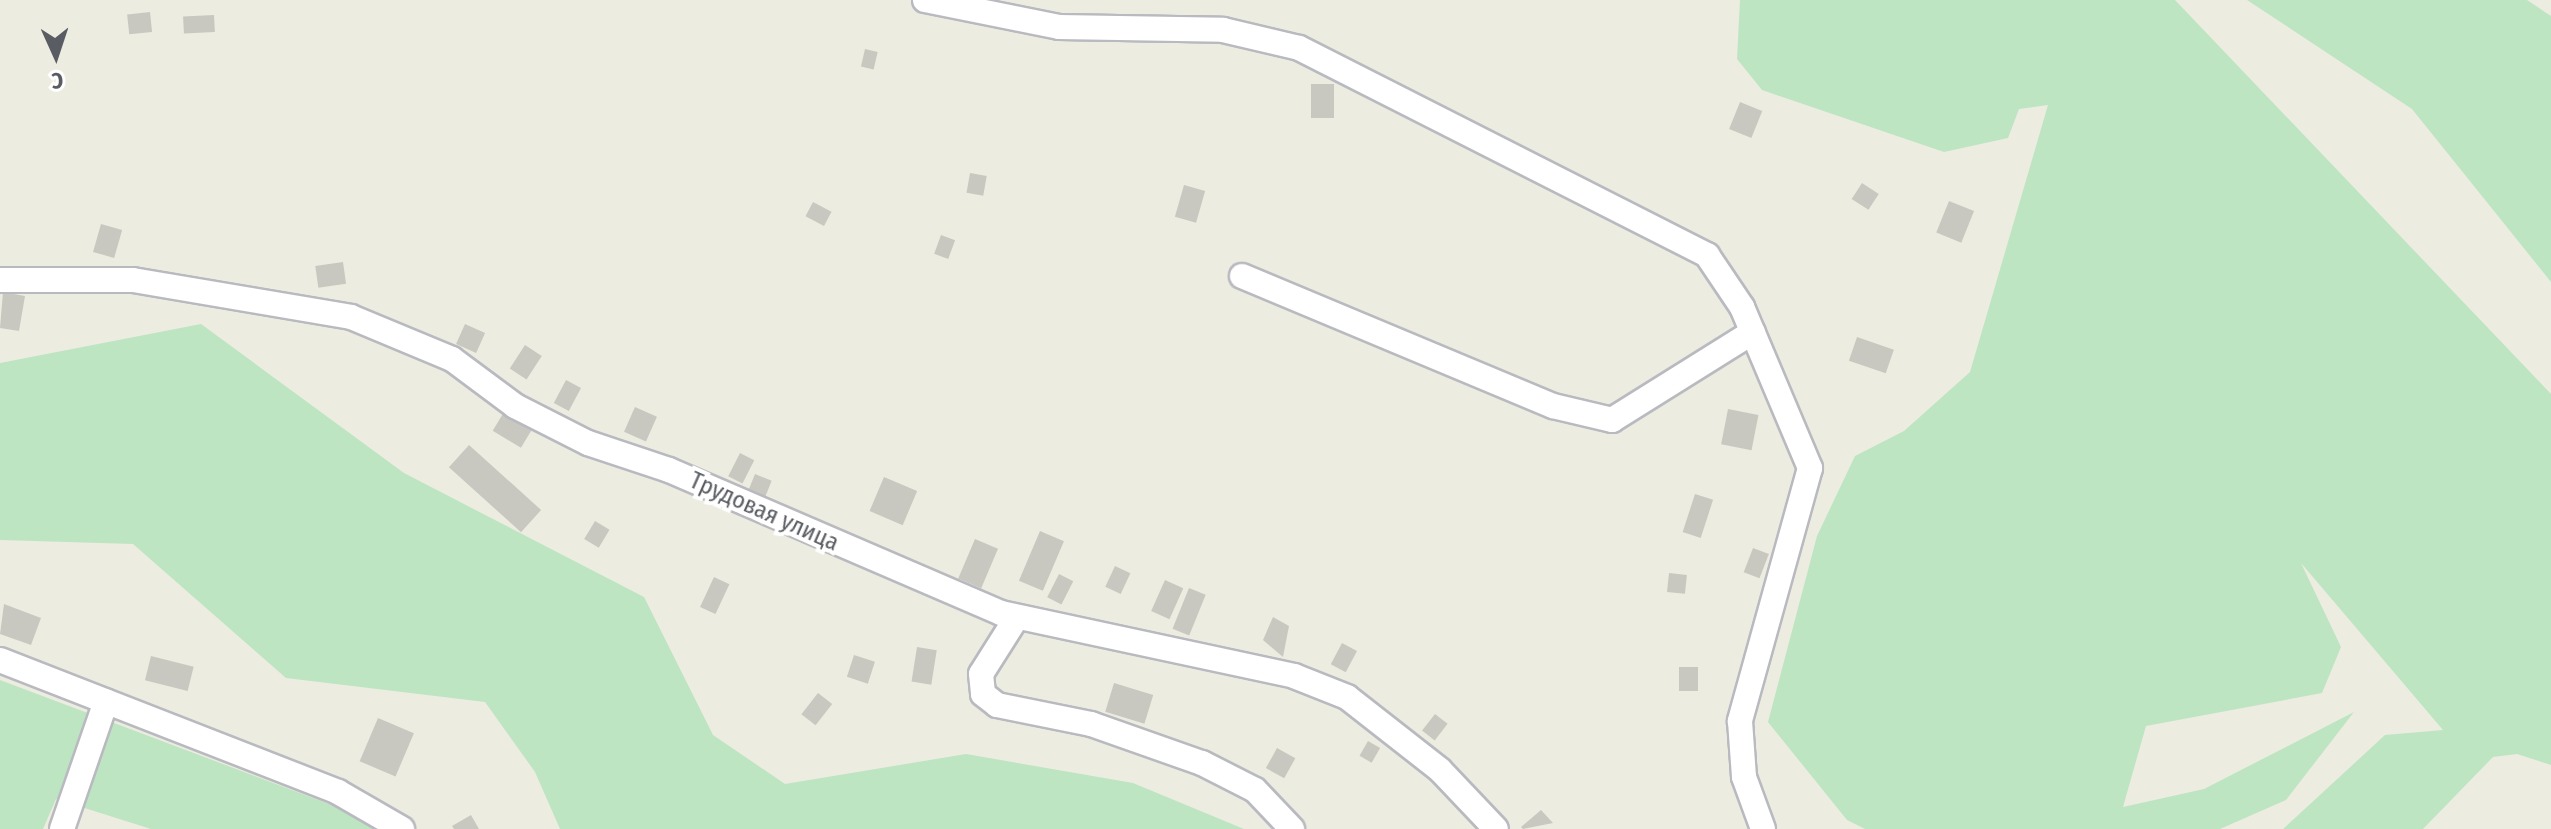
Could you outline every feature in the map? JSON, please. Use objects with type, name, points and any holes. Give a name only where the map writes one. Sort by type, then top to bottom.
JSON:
[{"type":"street","points":[[925,0],[1059,27],[1223,30],[1299,48],[1707,255],[1753,332],[1810,468],[1740,721],[1744,777],[1763,829]]},
{"type":"street","points":[[1242,276],[1553,406],[1612,420],[1753,332]]},
{"type":"street","name":"Трудовая улица","points":[[0,280],[133,280],[351,317],[452,359],[515,406],[588,443],[1017,617],[1294,676],[1347,697],[1440,770],[1496,829]]},
{"type":"street","points":[[1017,617],[981,674],[983,694],[997,705],[1091,724],[1202,763],[1255,790],[1292,829]]},
{"type":"street","points":[[0,660],[338,792],[402,829]]},
{"type":"street","points":[[62,829],[106,701]]},
{"type":"green space","points":[[1740,0],[2175,0],[2551,394],[2551,765],[2517,754],[2493,757],[2423,829],[2283,829],[2385,735],[2443,730],[2301,563],[2341,647],[2322,693],[2146,726],[2123,807],[2204,789],[2354,712],[2286,800],[2220,829],[1865,829],[1847,820],[1768,722],[1817,536],[1855,456],[1904,431],[1970,372],[2048,105],[2019,109],[2008,138],[1944,152],[1762,90],[1737,59]]},
{"type":"green space","points":[[2247,0],[2527,0],[2551,16],[2551,282],[2412,109]]},
{"type":"green space","points":[[201,324],[404,473],[644,597],[713,735],[785,784],[966,754],[1133,783],[1244,829],[560,829],[535,772],[485,702],[286,678],[133,544],[0,540],[0,363]]},
{"type":"green space","points":[[0,680],[385,825],[388,829],[151,829],[56,799],[43,829],[0,829]]},
{"type":"building","points":[[150,12],[152,32],[129,34],[127,14]]},
{"type":"building","points":[[214,15],[215,32],[184,34],[183,17]]},
{"type":"building","points":[[865,49],[878,52],[874,69],[861,67]]},
{"type":"building","points":[[1311,84],[1334,84],[1334,118],[1311,118]]},
{"type":"building","points":[[1740,102],[1762,111],[1751,138],[1729,129]]},
{"type":"building","points":[[970,173],[987,176],[983,196],[967,193]]},
{"type":"building","points":[[1862,183],[1879,194],[1868,210],[1852,199]]},
{"type":"building","points":[[1184,185],[1205,191],[1196,223],[1175,217]]},
{"type":"building","points":[[1949,201],[1974,211],[1961,243],[1936,233]]},
{"type":"building","points":[[813,202],[832,212],[824,226],[805,216]]},
{"type":"building","points":[[101,224],[122,230],[114,258],[93,252]]},
{"type":"building","points":[[941,235],[955,240],[948,259],[934,254]]},
{"type":"building","points":[[343,262],[346,284],[318,288],[315,266]]},
{"type":"building","points":[[3,292],[25,296],[19,331],[0,328]]},
{"type":"building","points":[[465,324],[485,333],[476,353],[456,344]]},
{"type":"building","points":[[1857,337],[1894,350],[1886,373],[1849,361]]},
{"type":"building","points":[[525,345],[542,356],[527,379],[510,368]]},
{"type":"building","points":[[566,380],[581,388],[569,411],[554,403]]},
{"type":"building","points":[[635,407],[657,417],[646,441],[624,432]]},
{"type":"building","points":[[1728,409],[1758,415],[1752,450],[1721,444]]},
{"type":"building","points":[[504,412],[532,429],[521,448],[493,431]]},
{"type":"building","points":[[469,445],[541,510],[521,532],[449,467]]},
{"type":"building","points":[[740,453],[754,460],[742,483],[728,476]]},
{"type":"building","points":[[755,474],[772,481],[765,497],[749,490]]},
{"type":"building","points":[[884,477],[917,491],[903,525],[870,511]]},
{"type":"building","points":[[1695,494],[1713,500],[1701,538],[1683,532]]},
{"type":"building","points":[[595,521],[610,530],[599,548],[584,539]]},
{"type":"building","points":[[1040,531],[1064,541],[1043,591],[1019,581]]},
{"type":"building","points":[[975,539],[998,549],[981,588],[958,579]]},
{"type":"building","points":[[1753,548],[1769,554],[1760,578],[1744,572]]},
{"type":"building","points":[[1115,566],[1130,573],[1121,594],[1105,587]]},
{"type":"building","points":[[1669,573],[1687,575],[1685,594],[1667,592]]},
{"type":"building","points":[[1059,574],[1073,581],[1061,604],[1047,597]]},
{"type":"building","points":[[714,577],[729,584],[715,614],[700,607]]},
{"type":"building","points":[[1165,580],[1183,588],[1169,619],[1151,611]]},
{"type":"building","points":[[1189,588],[1206,595],[1189,636],[1173,629]]},
{"type":"building","points":[[4,604],[41,618],[31,645],[0,634]]},
{"type":"building","points":[[1273,617],[1289,626],[1283,657],[1263,640]]},
{"type":"building","points":[[1342,643],[1357,651],[1346,672],[1331,664]]},
{"type":"building","points":[[917,647],[937,650],[931,685],[912,682]]},
{"type":"building","points":[[854,655],[875,662],[868,684],[847,677]]},
{"type":"building","points":[[151,656],[194,667],[188,691],[145,680]]},
{"type":"building","points":[[1679,667],[1698,667],[1698,691],[1679,691]]},
{"type":"building","points":[[1114,683],[1153,695],[1144,724],[1105,712]]},
{"type":"building","points":[[818,693],[832,704],[816,725],[801,714]]},
{"type":"building","points":[[1435,714],[1448,724],[1435,740],[1422,731]]},
{"type":"building","points":[[378,718],[414,733],[396,777],[360,761]]},
{"type":"building","points":[[1368,741],[1380,748],[1372,763],[1360,756]]},
{"type":"building","points":[[1277,748],[1295,758],[1284,778],[1266,768]]},
{"type":"building","points":[[1541,810],[1553,823],[1521,827]]},
{"type":"building","points":[[471,815],[479,829],[454,829],[452,826]]}]
